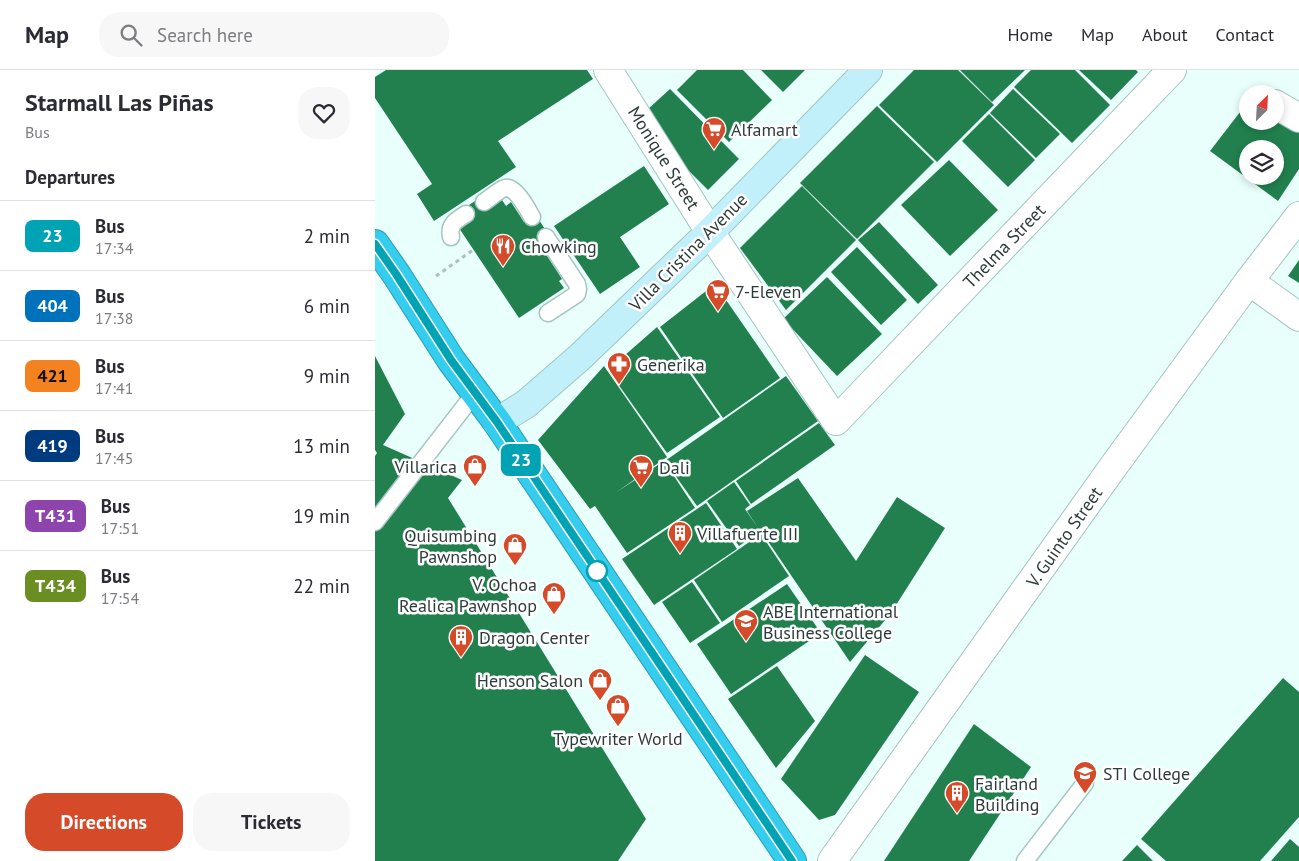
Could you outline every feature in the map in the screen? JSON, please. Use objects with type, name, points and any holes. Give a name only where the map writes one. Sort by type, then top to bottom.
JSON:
[{"type":"highway","points":[[375,244],[451,360],[497,422],[792,861]]},
{"type":"street","name":"Monique Street","points":[[608,70],[710,232],[836,421]]},
{"type":"street","name":"Villa Cristina Avenue","points":[[497,422],[526,404],[573,363],[710,232],[868,70]]},
{"type":"street","name":"Thelma Street","points":[[836,421],[1172,70]]},
{"type":"street","points":[[1284,109],[1299,118]]},
{"type":"street","name":"V. Guinto Street","points":[[832,861],[1113,467],[1299,216]]},
{"type":"street","points":[[1249,282],[1299,317]]},
{"type":"lane","points":[[484,202],[505,188],[509,188],[515,191],[532,217]]},
{"type":"lane","points":[[451,238],[451,226],[456,220],[466,214]]},
{"type":"lane","points":[[546,237],[577,284],[578,289],[577,294],[548,313]]},
{"type":"lane","points":[[375,522],[475,393]]},
{"type":"lane","points":[[1025,861],[1085,783]]},
{"type":"path","points":[[436,276],[473,250]]},
{"type":"building","points":[[386,70],[587,70],[593,79],[498,141],[516,167],[434,221],[417,194],[432,184],[375,98],[375,77]]},
{"type":"building","points":[[697,70],[743,70],[772,100],[729,142],[677,90]]},
{"type":"building","points":[[761,70],[805,70],[783,92]]},
{"type":"building","points":[[914,70],[958,70],[994,105],[937,162],[879,105]]},
{"type":"building","points":[[960,70],[1025,70],[992,102]]},
{"type":"building","points":[[1031,70],[1075,70],[1110,105],[1072,143],[1014,87]]},
{"type":"building","points":[[1079,70],[1136,70],[1138,72],[1111,100]]},
{"type":"building","points":[[670,89],[739,159],[708,190],[671,153],[647,110]]},
{"type":"building","points":[[1013,89],[1060,134],[1036,158],[990,113]]},
{"type":"building","points":[[877,106],[934,162],[857,239],[800,183]]},
{"type":"building","points":[[1239,113],[1239,130],[1284,130],[1284,120],[1299,130],[1299,169],[1278,201],[1256,185],[1284,185],[1284,140],[1239,140],[1239,172],[1210,151]]},
{"type":"building","points":[[989,114],[1035,160],[1008,187],[962,141]]},
{"type":"building","points":[[949,160],[998,210],[950,256],[901,205]]},
{"type":"building","points":[[644,166],[669,204],[620,237],[640,267],[600,294],[554,226]]},
{"type":"building","points":[[802,186],[856,240],[786,310],[740,248]]},
{"type":"building","points":[[481,197],[489,209],[502,200],[506,206],[511,202],[524,222],[535,214],[549,235],[538,242],[562,279],[559,281],[564,288],[519,318],[459,228],[471,221],[463,209]]},
{"type":"building","points":[[879,222],[938,285],[918,304],[858,240]]},
{"type":"building","points":[[857,247],[907,300],[881,325],[831,272]]},
{"type":"building","points":[[1299,260],[1299,283],[1288,276]]},
{"type":"building","points":[[827,277],[882,334],[837,376],[783,319]]},
{"type":"building","points":[[715,284],[780,378],[723,418],[660,327]]},
{"type":"building","points":[[657,327],[720,417],[667,453],[608,370]]},
{"type":"building","name":"Dragon Center","points":[[375,356],[405,414],[383,445],[462,480],[448,498],[646,819],[618,861],[375,861],[375,456],[377,453],[375,450]]},
{"type":"building","points":[[604,366],[667,457],[615,493],[664,461],[695,508],[627,553],[595,506],[590,509],[538,440]]},
{"type":"building","points":[[786,376],[818,421],[697,506],[665,461]]},
{"type":"building","points":[[819,423],[835,445],[751,504],[736,481]]},
{"type":"building","points":[[798,478],[856,561],[897,497],[945,528],[891,613],[850,662],[761,531],[739,546],[707,501],[734,482],[750,505],[745,509],[758,528],[747,511]]},
{"type":"building","name":"Villafuerte III","points":[[706,503],[737,549],[654,605],[622,559]]},
{"type":"building","points":[[761,534],[789,576],[722,622],[694,580]]},
{"type":"building","points":[[692,582],[720,623],[690,643],[662,602]]},
{"type":"building","points":[[787,584],[821,633],[731,694],[697,644]]},
{"type":"building","points":[[865,655],[919,692],[835,815],[819,820],[781,779]]},
{"type":"building","points":[[777,666],[815,721],[776,768],[728,699]]},
{"type":"building","points":[[1283,678],[1299,692],[1299,817],[1260,861],[1166,861],[1141,839]]},
{"type":"building","name":"Fairland Building","points":[[974,724],[1031,767],[969,861],[884,861]]},
{"type":"building","points":[[1290,839],[1299,847],[1299,861],[1271,861]]},
{"type":"building","points":[[1137,845],[1153,861],[1122,861]]},
{"type":"bus line","name":"23","points":[[375,244],[451,360],[497,422],[792,861]]},
{"type":"place","name":"Alfamart","points":[[714,150]]},
{"type":"place","name":"Chowking","points":[[503,267]]},
{"type":"place","name":"7-Eleven","points":[[718,312]]},
{"type":"place","name":"Generika","points":[[619,385]]},
{"type":"place","name":"Villarica","points":[[475,487]]},
{"type":"place","name":"Dali","points":[[641,488]]},
{"type":"place","name":"Villafuerte III","points":[[680,554]]},
{"type":"place","name":"Quisumbing Pawnshop","points":[[515,566]]},
{"type":"place","name":"V. Ochoa Realica Pawnshop","points":[[554,615]]},
{"type":"place","name":"ABE International Business College","points":[[746,642]]},
{"type":"place","name":"Dragon Center","points":[[461,658]]},
{"type":"place","name":"Henson Salon","points":[[600,701]]},
{"type":"place","name":"Typewriter World","points":[[618,727]]},
{"type":"place","name":"STI College","points":[[1085,794]]},
{"type":"place","name":"Fairland Building","points":[[957,814]]}]
